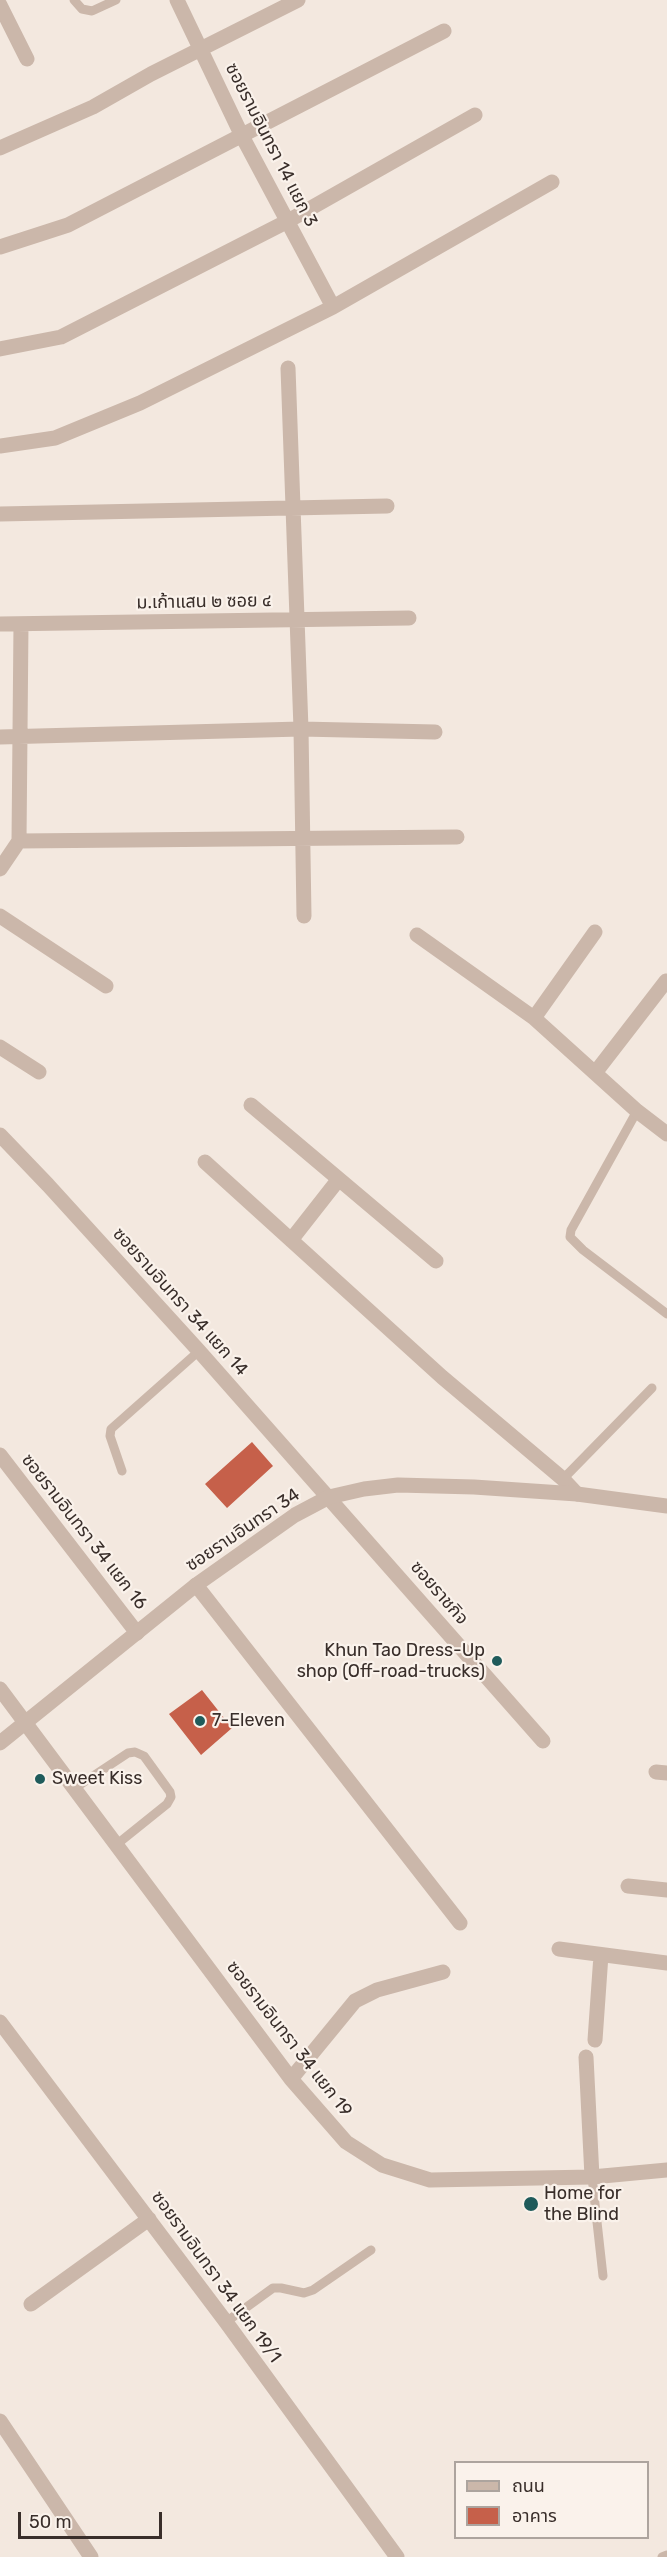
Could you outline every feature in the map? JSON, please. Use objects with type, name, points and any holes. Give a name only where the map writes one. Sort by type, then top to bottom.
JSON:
[{"type":"street","name":"ซอยรามอินทรา 14 แยก 3","points":[[177,0],[242,136],[333,307]]},
{"type":"street","points":[[0,148],[93,107],[151,74],[298,0]]},
{"type":"street","points":[[0,5],[27,59]]},
{"type":"street","points":[[0,247],[68,225],[444,31]]},
{"type":"street","points":[[0,349],[61,337],[288,222],[475,116]]},
{"type":"street","points":[[0,446],[55,438],[141,403],[333,307],[552,182]]},
{"type":"street","points":[[288,368],[301,729],[304,916]]},
{"type":"street","points":[[0,514],[387,506]]},
{"type":"street","name":"ม.เก้าแสน ๒ ซอย ๔","points":[[0,624],[409,618]]},
{"type":"street","points":[[0,869],[19,841],[21,624]]},
{"type":"street","points":[[0,737],[301,729],[435,732]]},
{"type":"street","points":[[19,841],[458,837]]},
{"type":"street","points":[[0,916],[106,986]]},
{"type":"street","points":[[534,1018],[595,932]]},
{"type":"street","points":[[417,935],[534,1018],[637,1111],[667,1134]]},
{"type":"street","points":[[596,1073],[666,981]]},
{"type":"street","points":[[0,1047],[39,1072]]},
{"type":"street","points":[[251,1105],[436,1261]]},
{"type":"street","name":"ซอยรามอินทรา 34 แยก 14","points":[[0,1135],[48,1185],[329,1497]]},
{"type":"street","points":[[205,1162],[442,1377],[563,1479],[577,1494]]},
{"type":"street","points":[[291,1240],[338,1180]]},
{"type":"street","name":"ซอยรามอินทรา 34 แยก 16","points":[[0,1455],[137,1633]]},
{"type":"street","name":"ซอยรามอินทรา 34","points":[[0,1743],[196,1585],[294,1515],[329,1497],[364,1489],[398,1485],[577,1494],[667,1506]]},
{"type":"street","name":"ซอยราชกิจ","points":[[329,1497],[543,1741]]},
{"type":"street","points":[[196,1585],[460,1923]]},
{"type":"street","name":"ซอยรามอินทรา 34 แยก 19","points":[[0,1689],[291,2079],[346,2142],[382,2165],[430,2180],[592,2177],[667,2170]]},
{"type":"street","points":[[628,1886],[667,1890]]},
{"type":"street","points":[[559,1949],[667,1963]]},
{"type":"street","points":[[596,2040],[601,1955]]},
{"type":"street","points":[[291,2079],[355,2001],[377,1990],[443,1972]]},
{"type":"street","name":"ซอยรามอินทรา 34 แยก 19/1","points":[[0,2022],[226,2322],[395,2557]]},
{"type":"street","points":[[586,2057],[592,2177]]},
{"type":"street","points":[[30,2304],[149,2219]]},
{"type":"street","points":[[0,2421],[91,2557]]},
{"type":"lane","points":[[74,0],[82,9],[92,12],[116,0]]},
{"type":"lane","points":[[637,1111],[571,1230],[570,1237],[583,1250],[667,1314]]},
{"type":"lane","points":[[122,1471],[110,1436],[111,1429],[198,1351]]},
{"type":"lane","points":[[563,1479],[652,1388]]},
{"type":"lane","points":[[75,1788],[128,1753],[135,1752],[144,1756],[170,1792],[169,1801],[116,1845]]},
{"type":"lane","points":[[592,2177],[603,2276]]},
{"type":"lane","points":[[226,2322],[273,2288],[304,2293],[314,2290],[371,2250]]},
{"type":"lane","points":[[662,2557],[667,2555]]},
{"type":"building","points":[[252,1442],[273,1466],[227,1508],[205,1484]]},
{"type":"building","name":"7-Eleven","points":[[202,1690],[232,1728],[201,1755],[169,1714]]},
{"type":"place","name":"Khun Tao Dress-Up shop (Off-road-trucks)","points":[[497,1661]]},
{"type":"place","name":"7-Eleven","points":[[200,1721]]},
{"type":"place","name":"Sweet Kiss","points":[[40,1779]]},
{"type":"place","name":"Home for the Blind","points":[[531,2204]]}]
